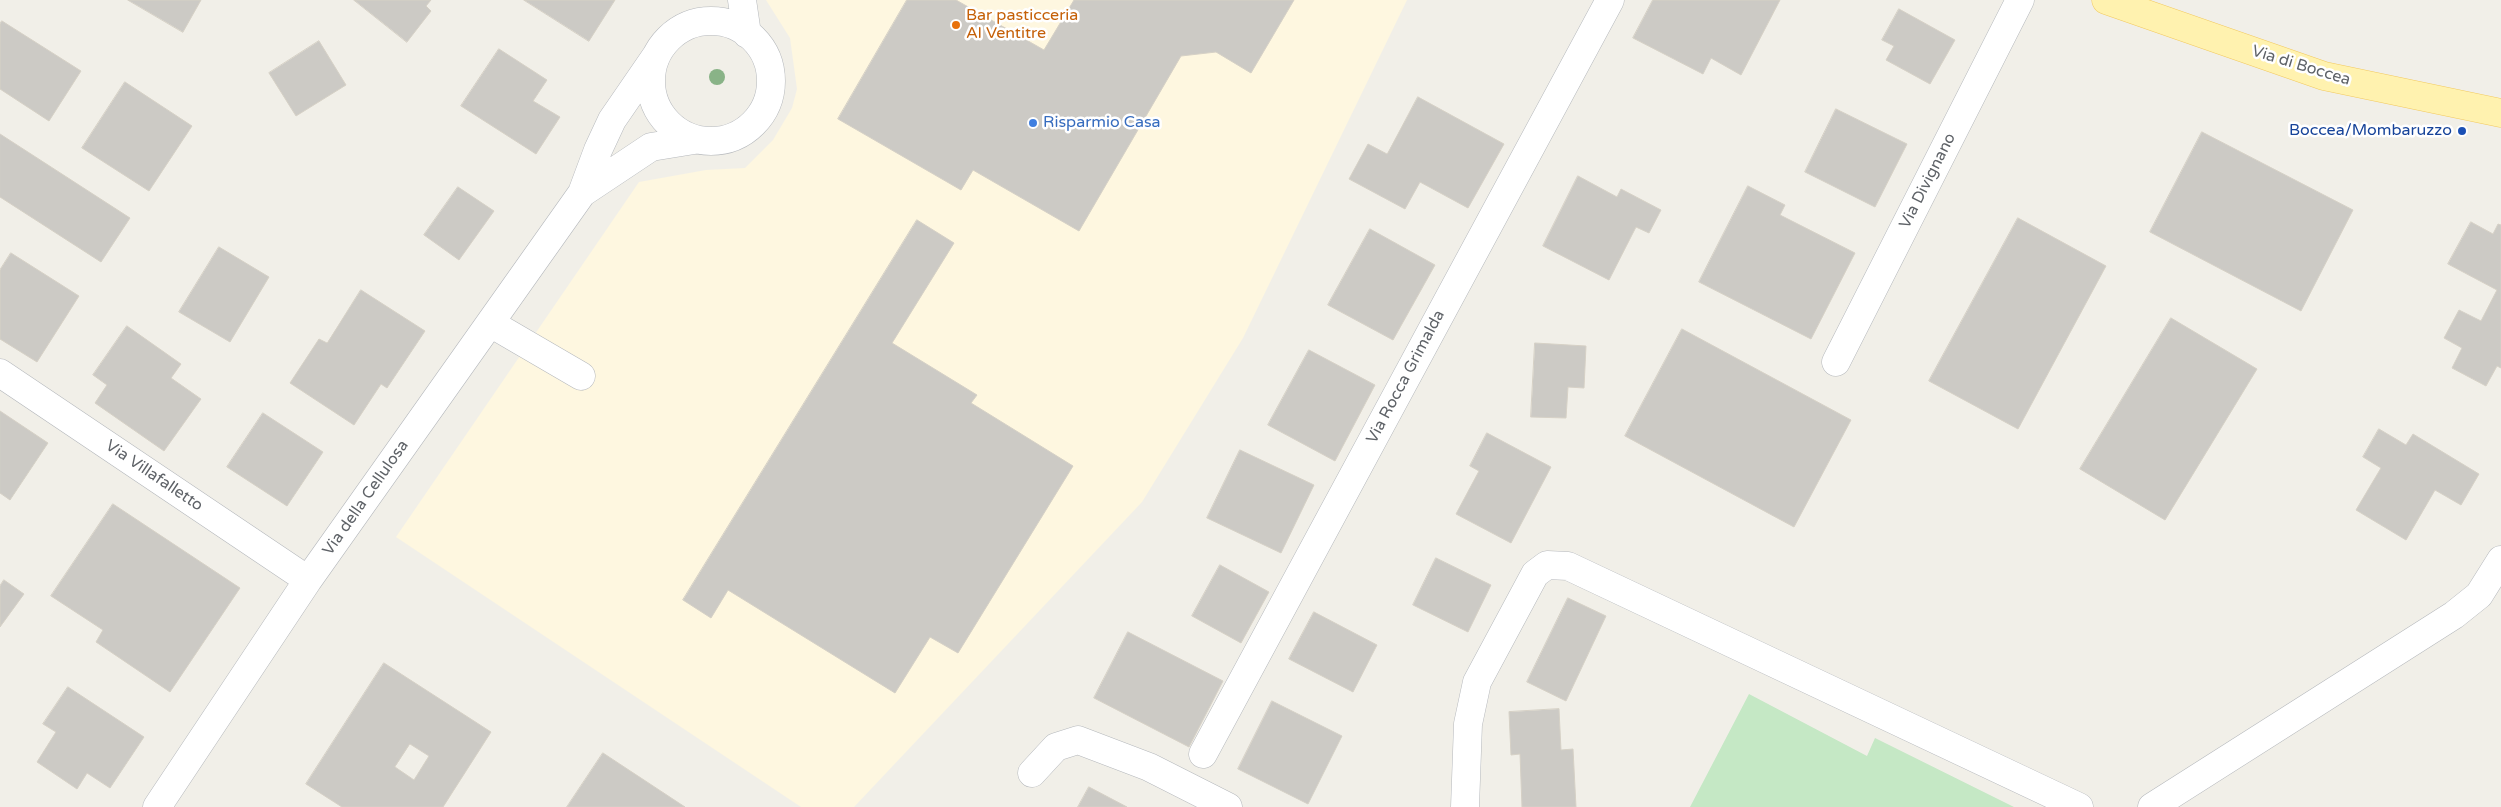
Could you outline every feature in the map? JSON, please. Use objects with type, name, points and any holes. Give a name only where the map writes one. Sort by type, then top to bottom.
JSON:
[{"type":"main road","name":"Via di Boccea","points":[[2106,0],[2324,76],[2501,113]]},
{"type":"street","points":[[683,28],[701,0]]},
{"type":"street","points":[[742,0],[747,34]]},
{"type":"street","name":"Via Rocca Grimalda","points":[[1203,754],[1610,0]]},
{"type":"street","name":"Via Divignano","points":[[1836,362],[2020,0]]},
{"type":"street","points":[[699,22],[716,22],[732,25],[747,34],[762,48],[770,68],[771,89],[765,109],[752,126],[735,137],[714,142],[694,140],[675,130],[660,116],[652,97],[650,76],[656,56],[667,39],[683,28],[699,22]]},
{"type":"street","name":"Via della Cellulosa","points":[[157,807],[308,580],[582,193],[598,150],[612,120],[656,56]]},
{"type":"street","name":"Via della Cellulosa","points":[[582,193],[651,147],[676,141],[694,140]]},
{"type":"street","points":[[490,323],[581,376]]},
{"type":"street","name":"Via Villafalletto","points":[[0,373],[308,580]]},
{"type":"street","points":[[2152,807],[2454,615],[2479,595],[2501,560]]},
{"type":"street","points":[[1465,807],[1468,724],[1477,682],[1535,574],[1547,565],[1568,566],[2079,807]]},
{"type":"street","points":[[1032,773],[1056,746],[1078,740],[1149,767],[1228,807]]},
{"type":"shaded area","points":[[766,0],[1407,0],[1243,338],[1142,502],[854,807],[801,807],[396,537],[639,182],[706,170],[745,168],[773,140],[792,108],[797,89],[790,38]]},
{"type":"green space","points":[[1749,694],[1867,756],[1875,738],[2014,807],[1690,807]]},
{"type":"building","points":[[128,0],[201,0],[183,32]]},
{"type":"building","points":[[354,0],[431,0],[426,6],[431,11],[407,42]]},
{"type":"building","points":[[524,0],[615,0],[589,41]]},
{"type":"building","points":[[907,0],[956,0],[1044,50],[1074,0],[1294,0],[1251,73],[1216,52],[1181,56],[1079,231],[973,170],[961,190],[838,119]]},
{"type":"building","points":[[1653,0],[1780,0],[1741,75],[1711,58],[1703,74],[1633,38]]},
{"type":"building","points":[[1899,9],[1955,40],[1930,84],[1886,60],[1894,46],[1882,40]]},
{"type":"building","points":[[2,21],[81,71],[49,121],[0,89],[0,24]]},
{"type":"building","points":[[319,41],[346,85],[296,116],[269,73]]},
{"type":"building","points":[[499,49],[547,80],[533,101],[560,117],[536,154],[461,106]]},
{"type":"building","points":[[125,82],[192,126],[149,191],[82,148]]},
{"type":"building","points":[[1418,97],[1504,144],[1468,208],[1420,182],[1405,209],[1349,179],[1368,144],[1387,154]]},
{"type":"building","points":[[1836,109],[1907,144],[1875,207],[1805,172]]},
{"type":"building","points":[[2202,132],[2353,210],[2301,311],[2150,232]]},
{"type":"building","points":[[0,134],[130,218],[101,262],[0,197]]},
{"type":"building","points":[[1578,176],[1617,197],[1621,189],[1661,210],[1649,233],[1636,227],[1609,280],[1543,246]]},
{"type":"building","points":[[1748,186],[1785,205],[1780,215],[1855,253],[1811,339],[1699,282]]},
{"type":"building","points":[[458,187],[494,211],[459,260],[424,235]]},
{"type":"building","points":[[2018,218],[2106,266],[2018,429],[1929,381]]},
{"type":"building","points":[[917,220],[954,243],[892,343],[977,395],[971,403],[1073,466],[958,653],[930,637],[895,693],[728,590],[711,618],[683,600]]},
{"type":"building","points":[[2471,222],[2493,234],[2498,224],[2501,225],[2501,368],[2497,366],[2486,386],[2452,368],[2462,348],[2444,338],[2459,310],[2481,321],[2497,290],[2448,264]]},
{"type":"building","points":[[1370,229],[1435,265],[1393,340],[1328,305]]},
{"type":"building","points":[[219,247],[269,277],[230,342],[179,312]]},
{"type":"building","points":[[11,253],[79,296],[37,362],[0,339],[0,270]]},
{"type":"building","points":[[361,290],[425,331],[387,388],[381,384],[354,425],[290,383],[319,339],[327,343]]},
{"type":"building","points":[[2171,318],[2257,369],[2165,520],[2080,469]]},
{"type":"building","points":[[127,326],[181,364],[171,378],[201,399],[164,451],[95,403],[107,385],[93,375]]},
{"type":"building","points":[[1682,329],[1851,420],[1794,527],[1625,436]]},
{"type":"building","points":[[1535,343],[1586,346],[1584,388],[1568,387],[1566,418],[1531,417]]},
{"type":"building","points":[[1309,350],[1375,385],[1335,461],[1268,425]]},
{"type":"building","points":[[0,411],[48,443],[10,500],[0,493]]},
{"type":"building","points":[[263,413],[323,452],[287,506],[227,467]]},
{"type":"building","points":[[2379,429],[2406,445],[2413,434],[2479,474],[2461,505],[2435,490],[2406,540],[2356,510],[2381,468],[2363,457]]},
{"type":"building","points":[[1487,433],[1551,467],[1511,543],[1456,514],[1479,471],[1470,466]]},
{"type":"building","points":[[1240,450],[1314,485],[1281,553],[1207,518]]},
{"type":"building","points":[[113,504],[240,588],[170,692],[96,642],[103,630],[51,596]]},
{"type":"building","points":[[1436,558],[1491,585],[1468,632],[1413,605]]},
{"type":"building","points":[[1220,565],[1269,592],[1241,643],[1192,616]]},
{"type":"building","points":[[4,580],[24,594],[0,627],[0,586]]},
{"type":"building","points":[[1568,598],[1606,616],[1566,701],[1527,682]]},
{"type":"building","points":[[1314,612],[1377,645],[1353,692],[1289,659]]},
{"type":"building","points":[[1128,632],[1223,681],[1189,747],[1094,698]]},
{"type":"building","points":[[384,663],[491,732],[443,807],[342,807],[306,784]],"holes":[[[410,744],[429,756],[414,780],[395,767]]]},
{"type":"building","points":[[68,687],[144,737],[110,788],[87,773],[77,789],[37,762],[56,732],[43,724]]},
{"type":"building","points":[[1272,701],[1342,736],[1308,804],[1238,769]]},
{"type":"building","points":[[1559,709],[1561,750],[1573,749],[1576,807],[1522,807],[1520,754],[1511,755],[1509,712]]},
{"type":"building","points":[[603,753],[685,807],[567,807]]},
{"type":"building","points":[[1089,787],[1127,807],[1078,807]]},
{"type":"place","name":"Bar pasticceria Al Ventitre","points":[[956,25]]},
{"type":"place","name":"Risparmio Casa","points":[[1033,123]]},
{"type":"place","name":"Boccea/Mombaruzzo","points":[[2462,131]]}]
